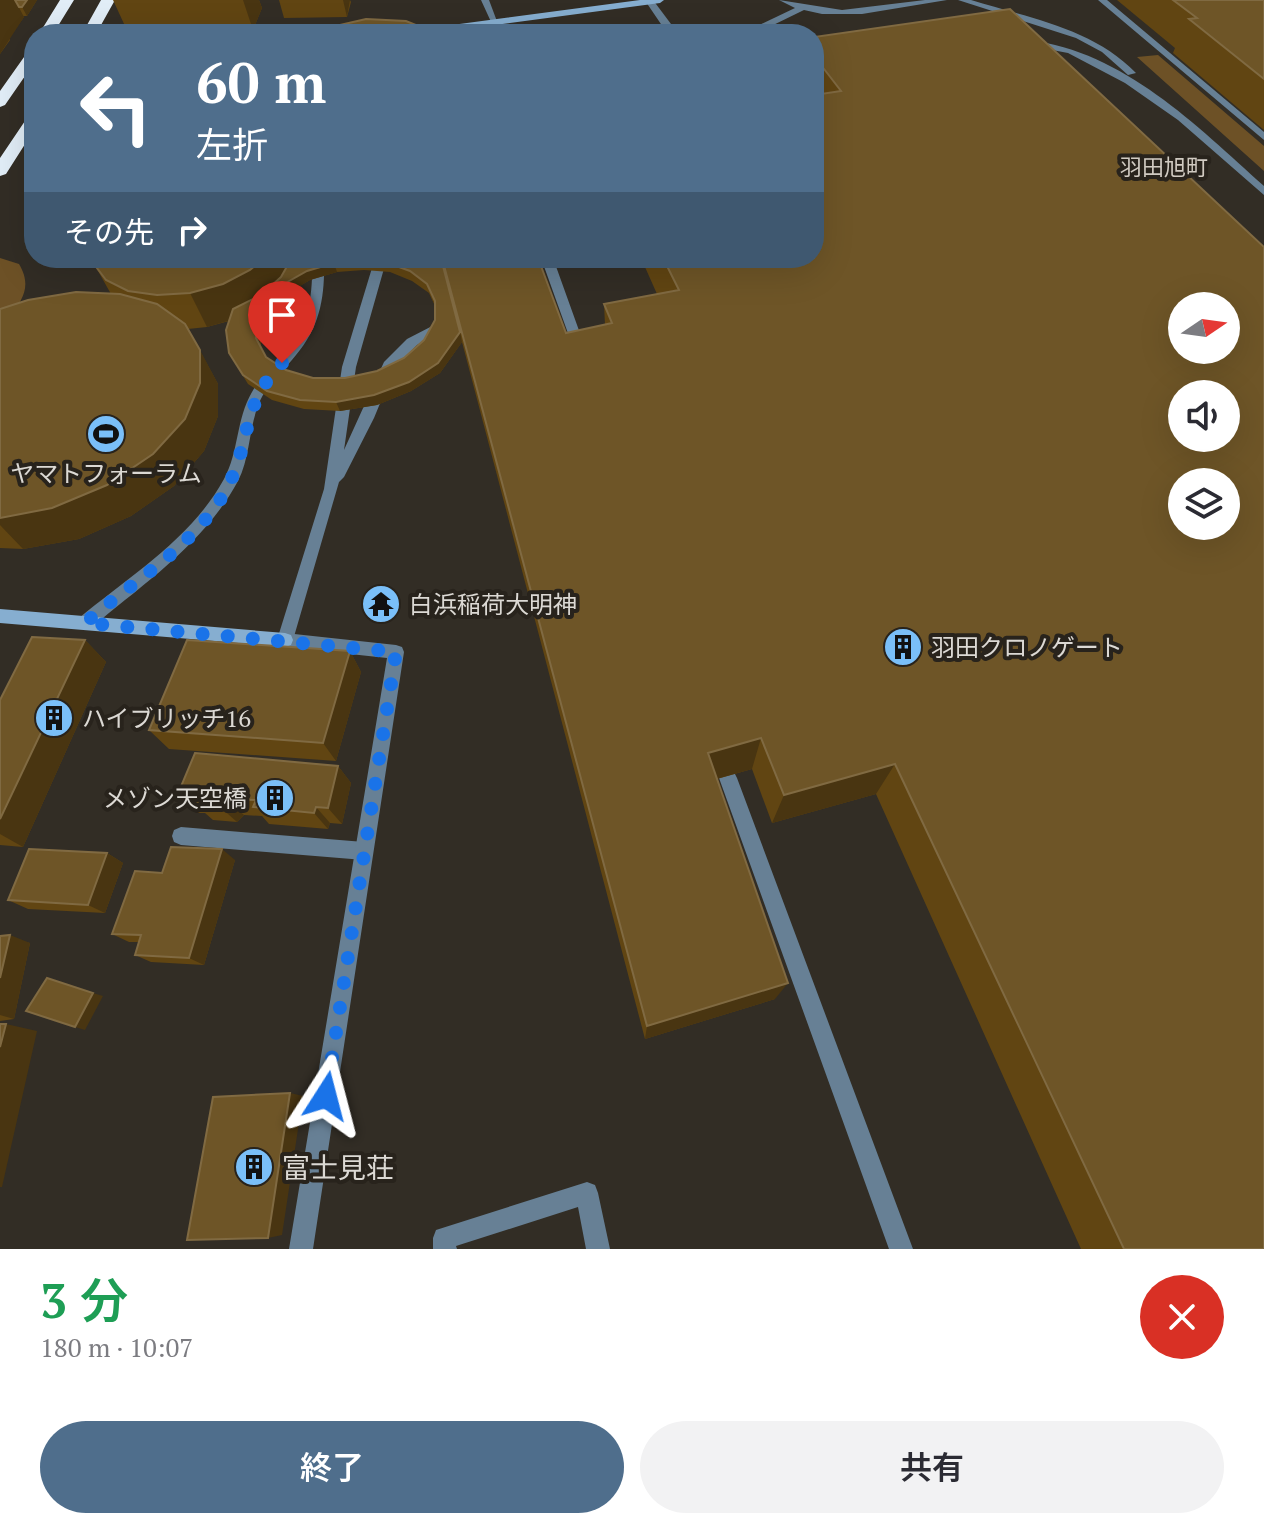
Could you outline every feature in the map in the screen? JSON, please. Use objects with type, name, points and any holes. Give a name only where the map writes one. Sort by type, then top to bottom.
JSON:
[{"type":"highway","points":[[52,24],[67,0]]},
{"type":"highway","points":[[95,24],[108,0]]},
{"type":"highway","points":[[0,102],[24,77]]},
{"type":"highway","points":[[0,171],[24,134]]},
{"type":"street","points":[[485,0],[495,22]]},
{"type":"street","points":[[783,0],[803,7],[842,13],[943,0]]},
{"type":"street","points":[[962,0],[1079,36],[1105,50],[1264,192]]},
{"type":"street","points":[[1102,0],[1264,137]]},
{"type":"street","points":[[480,24],[655,1],[667,24]]},
{"type":"street","points":[[769,24],[803,7]]},
{"type":"street","points":[[1017,44],[1058,46],[1083,54],[1181,118]]},
{"type":"street","points":[[85,623],[169,554],[222,497],[242,454],[254,399],[266,379],[304,339],[314,317],[320,297],[319,268]]},
{"type":"street","points":[[285,640],[331,489],[349,367],[378,268]]},
{"type":"street","points":[[551,268],[583,360]]},
{"type":"street","points":[[331,489],[367,418],[389,365],[412,342],[446,324]]},
{"type":"street","points":[[0,616],[396,652],[301,1249]]},
{"type":"street","points":[[728,778],[901,1249]]},
{"type":"street","points":[[181,836],[364,851]]},
{"type":"street","points":[[445,1249],[444,1238],[587,1193],[598,1249]]},
{"type":"shaded area","points":[[1158,55],[1264,146],[1264,171],[1137,57]]},
{"type":"shaded area","points":[[0,258],[19,264],[25,286],[22,298],[10,317],[0,318]]},
{"type":"building","points":[[15,0],[27,0],[19,7]]},
{"type":"building","points":[[1173,0],[1264,0],[1264,79],[1189,19],[1197,18]]},
{"type":"building","name":"羽田クロノゲート","points":[[1010,9],[1264,247],[1264,1249],[1124,1249],[895,764],[784,795],[761,738],[708,753],[788,983],[647,1026],[445,268],[542,268],[566,333],[612,323],[604,304],[679,290],[668,268],[824,268],[824,94],[841,91],[824,69],[824,36]]},
{"type":"building","points":[[366,19],[413,24],[344,24]]},
{"type":"building","points":[[97,268],[252,268],[223,284],[190,293],[157,295],[128,291],[106,280]]},
{"type":"building","points":[[286,268],[317,268],[284,284],[266,301],[257,319],[256,338],[266,357],[286,370],[313,378],[345,378],[377,371],[404,358],[424,340],[435,320],[435,301],[427,284],[402,268],[444,268],[460,332],[438,363],[409,382],[374,395],[336,402],[300,400],[267,391],[243,375],[229,353],[226,330],[233,309],[261,295],[281,277]]},
{"type":"building","name":"ヤマトフォーラム","points":[[76,292],[120,294],[157,304],[185,324],[200,350],[200,383],[185,419],[153,454],[107,485],[52,508],[0,518],[0,309],[28,300]]},
{"type":"building","points":[[32,637],[85,640],[0,819],[0,700]]},
{"type":"building","points":[[187,640],[350,651],[323,743],[149,730]]},
{"type":"building","points":[[195,753],[338,766],[328,808],[316,807],[314,813],[253,807],[256,800],[226,799],[219,806],[194,804],[195,797],[177,796]]},
{"type":"building","points":[[171,847],[222,849],[189,958],[135,955],[141,935],[112,934],[135,871],[162,873]]},
{"type":"building","points":[[29,849],[107,853],[88,905],[8,900]]},
{"type":"building","points":[[10,935],[0,978],[0,936]]},
{"type":"building","points":[[47,978],[93,993],[75,1027],[26,1011]]},
{"type":"building","points":[[0,1024],[6,1024],[0,1047]]},
{"type":"building","name":"富士見荘","points":[[290,1093],[268,1238],[187,1240],[213,1097]]},
{"type":"place","name":"ヤマトフォーラム","points":[[106,434]]},
{"type":"place","name":"白浜稲荷大明神","points":[[381,604]]},
{"type":"place","name":"羽田クロノゲート","points":[[903,647]]},
{"type":"place","name":"ハイブリッチ16","points":[[54,718]]},
{"type":"place","name":"メゾン天空橋","points":[[275,798]]},
{"type":"place","name":"富士見荘","points":[[254,1167]]},
{"type":"district","name":"羽田旭町","points":[[1164,166]]},
{"type":"route","points":[[282,363],[266,379],[254,399],[242,454],[222,497],[169,554],[85,623],[396,652],[326,1096]]}]
